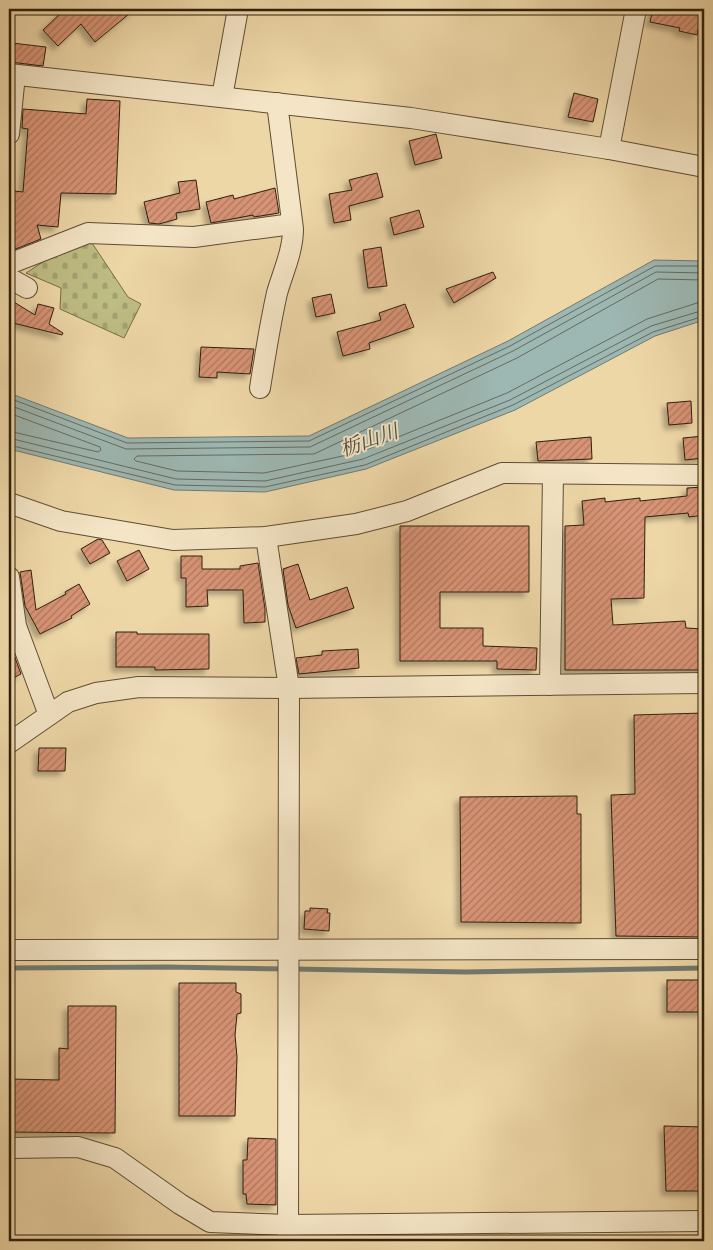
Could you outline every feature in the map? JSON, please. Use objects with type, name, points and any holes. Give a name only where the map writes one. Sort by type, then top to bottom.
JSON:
[{"type":"street","points":[[222,96],[238,9]]},
{"type":"street","points":[[609,149],[636,9]]},
{"type":"street","points":[[9,134],[12,74],[411,118],[609,149],[704,167]]},
{"type":"street","points":[[260,388],[269,327],[293,242],[277,103]]},
{"type":"street","points":[[9,264],[88,233],[194,237],[292,224]]},
{"type":"street","points":[[9,278],[27,288]]},
{"type":"street","points":[[9,503],[61,521],[173,540],[266,537],[356,524],[407,511],[502,473],[704,475]]},
{"type":"street","points":[[550,685],[553,474]]},
{"type":"street","points":[[266,537],[289,688],[290,962],[288,1233]]},
{"type":"street","points":[[9,577],[13,626],[49,715]]},
{"type":"street","points":[[9,743],[68,702],[96,693],[139,687],[289,688],[704,683]]},
{"type":"street","points":[[9,950],[290,962],[704,949]]},
{"type":"street","points":[[9,1148],[78,1147],[116,1158],[180,1204],[210,1222],[288,1233],[704,1221]]},
{"type":"green space","points":[[86,234],[128,297],[141,304],[124,338],[60,309],[61,288],[26,273]]},
{"type":"water","name":"栃山川","points":[[654,260],[704,261],[704,320],[655,336],[515,410],[366,469],[265,492],[174,490],[9,449],[9,393],[128,438],[309,436],[508,341]]},
{"type":"building","points":[[65,9],[135,9],[95,42],[81,24],[58,46],[43,30]]},
{"type":"building","points":[[653,9],[703,9],[697,35],[679,31],[680,28],[650,22]]},
{"type":"building","points":[[12,43],[46,47],[43,66],[10,62]]},
{"type":"building","points":[[574,93],[598,99],[593,122],[568,117]]},
{"type":"building","points":[[87,99],[120,101],[116,194],[61,193],[58,227],[37,225],[41,239],[13,250],[9,237],[14,191],[23,192],[28,129],[22,128],[23,109],[86,114]]},
{"type":"building","points":[[436,134],[442,158],[415,165],[409,141]]},
{"type":"building","points":[[377,173],[383,197],[349,206],[351,220],[334,223],[329,194],[352,190],[349,180]]},
{"type":"building","points":[[196,180],[200,209],[176,213],[177,219],[159,224],[149,223],[144,202],[180,193],[178,182]]},
{"type":"building","points":[[275,188],[279,213],[254,217],[253,215],[211,223],[206,202],[233,195],[234,199]]},
{"type":"building","points":[[419,210],[424,227],[394,235],[390,218]]},
{"type":"building","points":[[381,247],[387,286],[368,288],[363,250]]},
{"type":"building","points":[[493,272],[496,278],[454,303],[446,289]]},
{"type":"building","points":[[331,294],[335,313],[316,317],[312,298]]},
{"type":"building","points":[[9,299],[35,315],[38,304],[54,308],[49,324],[63,333],[62,335],[9,322]]},
{"type":"building","points":[[405,304],[414,327],[369,343],[370,349],[343,356],[337,332],[381,320],[379,313]]},
{"type":"building","points":[[201,347],[254,349],[250,374],[217,372],[217,378],[199,377]]},
{"type":"building","points":[[691,401],[692,423],[669,425],[667,403]]},
{"type":"building","points":[[704,436],[704,458],[685,460],[683,438]]},
{"type":"building","points":[[591,437],[592,459],[538,461],[536,442]]},
{"type":"building","points":[[704,487],[704,515],[689,517],[688,513],[645,517],[644,598],[611,599],[613,625],[685,621],[686,628],[704,629],[704,670],[565,670],[565,526],[584,525],[582,501],[605,498],[605,502],[640,498],[640,501],[687,496],[687,488]]},
{"type":"building","points":[[400,526],[529,526],[529,592],[440,592],[440,628],[483,628],[483,646],[537,648],[536,670],[497,669],[497,661],[400,661]]},
{"type":"building","points":[[98,539],[102,540],[110,553],[90,564],[81,549]]},
{"type":"building","points":[[139,550],[149,569],[127,581],[117,561]]},
{"type":"building","points":[[181,556],[202,556],[202,569],[240,569],[240,566],[258,563],[265,609],[265,622],[244,623],[243,590],[207,590],[208,606],[186,607],[186,578],[181,578]]},
{"type":"building","points":[[298,564],[310,600],[347,587],[354,608],[296,628],[288,605],[283,569]]},
{"type":"building","points":[[31,570],[36,610],[66,594],[65,592],[79,584],[90,604],[71,616],[72,618],[40,634],[25,606],[20,572]]},
{"type":"building","points":[[116,632],[137,632],[137,634],[209,634],[209,669],[155,670],[155,667],[116,667]]},
{"type":"building","points":[[9,641],[21,674],[9,680]]},
{"type":"building","points":[[358,649],[359,668],[299,674],[296,658],[322,655],[322,651]]},
{"type":"building","points":[[704,713],[704,937],[616,936],[611,795],[635,794],[634,715]]},
{"type":"building","points":[[39,748],[66,748],[65,771],[38,771]]},
{"type":"building","points":[[577,796],[577,814],[581,814],[581,923],[461,922],[460,797]]},
{"type":"building","points":[[310,908],[328,909],[327,913],[330,913],[329,931],[304,929],[305,911],[310,911]]},
{"type":"building","points":[[667,980],[704,980],[704,1012],[667,1012]]},
{"type":"building","points":[[179,983],[236,983],[236,992],[241,994],[241,1013],[237,1014],[235,1035],[237,1057],[235,1116],[179,1116]]},
{"type":"building","points":[[68,1006],[116,1006],[115,1133],[9,1132],[9,1079],[59,1080],[59,1048],[68,1049]]},
{"type":"building","points":[[664,1126],[704,1127],[704,1191],[666,1191]]},
{"type":"building","points":[[248,1138],[276,1139],[276,1205],[247,1204],[246,1194],[243,1194],[243,1160],[247,1160]]},
{"type":"waterway","points":[[9,968],[167,967],[284,969]]},
{"type":"waterway","points":[[292,969],[465,972],[704,968]]}]
